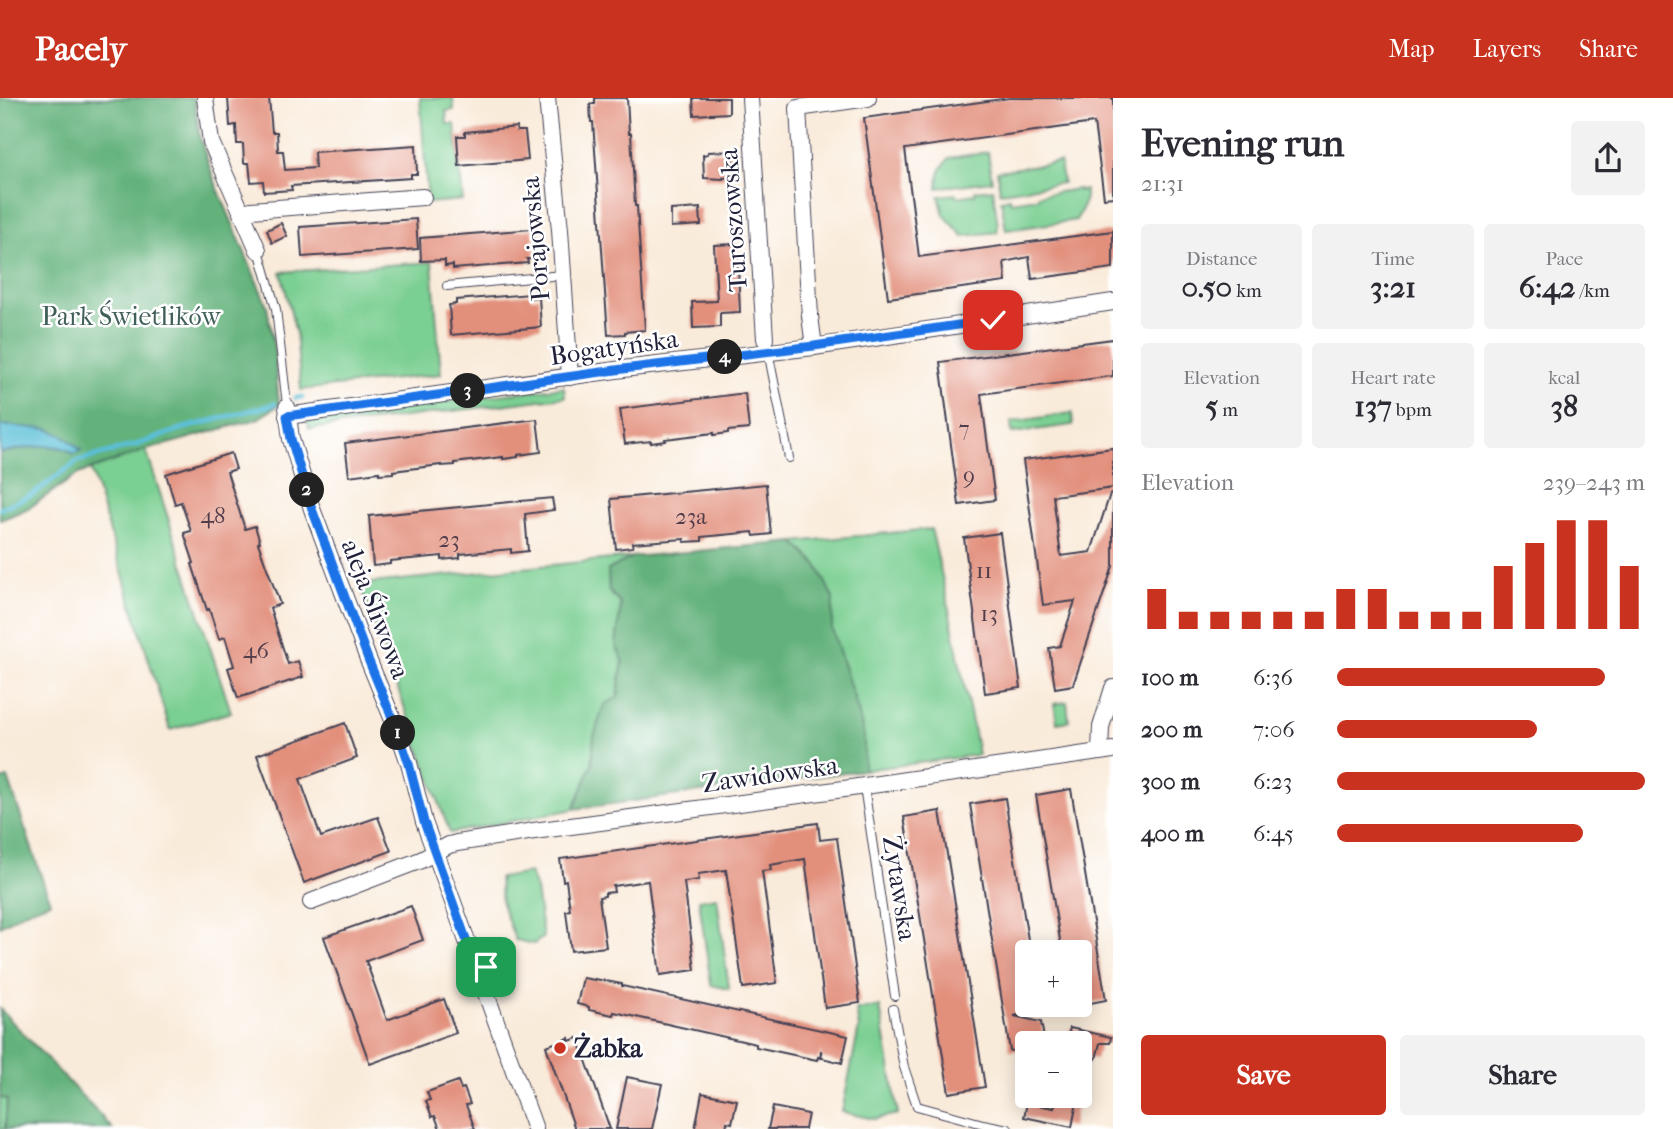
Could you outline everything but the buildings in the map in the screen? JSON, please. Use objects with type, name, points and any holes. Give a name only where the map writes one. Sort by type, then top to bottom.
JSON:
[{"type":"street","name":"aleja Śliwowa","points":[[205,98],[211,142],[260,253]]},
{"type":"street","name":"Porajowska","points":[[547,98],[560,230],[570,377]]},
{"type":"street","name":"Turoszowska","points":[[750,98],[766,345]]},
{"type":"street","points":[[814,346],[798,108],[868,98]]},
{"type":"street","points":[[241,213],[251,210],[423,197]]},
{"type":"street","name":"Bogatyńska","points":[[287,410],[570,377],[766,345],[814,346],[1113,302]]},
{"type":"street","name":"aleja Śliwowa","points":[[287,410],[291,439],[312,509],[400,737],[424,822],[535,1129]]},
{"type":"street","points":[[1107,751],[1101,727],[1113,688]]},
{"type":"street","name":"Zawidowska","points":[[311,902],[421,860],[449,845],[1107,751]]},
{"type":"lane","name":"aleja Śliwowa","points":[[260,253],[276,309],[287,410]]},
{"type":"lane","points":[[447,286],[562,275]]},
{"type":"lane","points":[[766,345],[789,458]]},
{"type":"lane","name":"Żytawska","points":[[864,786],[895,996]]},
{"type":"lane","points":[[478,971],[498,963],[510,962]]},
{"type":"lane","points":[[894,1009],[904,1067],[917,1106],[1008,1129]]},
{"type":"green space","name":"Park Świetlików","points":[[0,98],[194,98],[200,138],[213,177],[267,306],[279,405],[257,419],[146,450],[231,712],[170,730],[91,470],[78,474],[27,509],[0,520]]},
{"type":"green space","name":"Park Świetlików","points":[[0,98],[194,98],[200,138],[213,177],[267,306],[279,405],[257,419],[146,450],[78,474],[27,509],[0,520],[0,453],[38,446],[66,449],[74,454],[80,450],[14,427],[0,425]]},
{"type":"green space","points":[[420,98],[453,98],[454,110],[446,111],[447,124],[455,124],[463,200],[428,203]]},
{"type":"green space","points":[[988,152],[992,181],[937,188],[940,171],[949,158]]},
{"type":"green space","points":[[1060,162],[1063,183],[1000,192],[997,171]]},
{"type":"green space","points":[[993,189],[997,232],[963,236],[944,215],[939,196],[956,194],[957,197]]},
{"type":"green space","points":[[1085,190],[1085,198],[1076,220],[1006,230],[1001,200],[1010,198],[1011,202]]},
{"type":"green space","points":[[432,262],[441,374],[301,390],[296,334],[281,272]]},
{"type":"green space","points":[[564,387],[565,397],[309,429],[307,418]]},
{"type":"green space","points":[[1072,413],[1073,425],[1012,433],[1011,422]]},
{"type":"green space","points":[[931,529],[978,755],[864,770],[864,737],[832,629],[832,598],[817,565],[794,542]]},
{"type":"green space","points":[[794,542],[817,565],[833,598],[832,629],[864,737],[864,770],[574,809],[592,765],[594,736],[604,705],[618,697],[623,660],[616,645],[621,604],[609,591],[608,570],[632,557]]},
{"type":"green space","points":[[632,557],[608,570],[609,591],[621,604],[616,645],[623,660],[618,697],[594,736],[592,765],[574,809],[450,833],[360,584]]},
{"type":"green space","points":[[1067,702],[1069,721],[1057,723],[1054,704]]},
{"type":"green space","points":[[8,778],[50,902],[26,911],[0,926],[0,780]]},
{"type":"green space","points":[[530,873],[536,889],[543,937],[534,944],[515,940],[502,904],[499,878]]},
{"type":"green space","points":[[717,897],[729,989],[711,985],[699,900]]},
{"type":"green space","points":[[880,1007],[898,1114],[874,1119],[842,1112],[859,1027],[856,1010]]},
{"type":"green space","points":[[0,1009],[113,1129],[5,1129],[7,1099],[0,1098]]},
{"type":"green space","points":[[0,1098],[7,1099],[5,1129],[0,1129]]},
{"type":"water","points":[[0,425],[48,429],[64,436],[81,450],[74,454],[58,447],[38,446],[0,453]]},
{"type":"waterway","points":[[296,398],[302,397]]},
{"type":"waterway","points":[[0,509],[33,494],[78,461],[181,429],[275,404]]},
{"type":"place","name":"Żabka","points":[[560,1048]]},
{"type":"route","points":[[486,967],[478,971],[470,950],[424,822],[400,737],[312,509],[291,439],[287,416],[993,320]]}]
